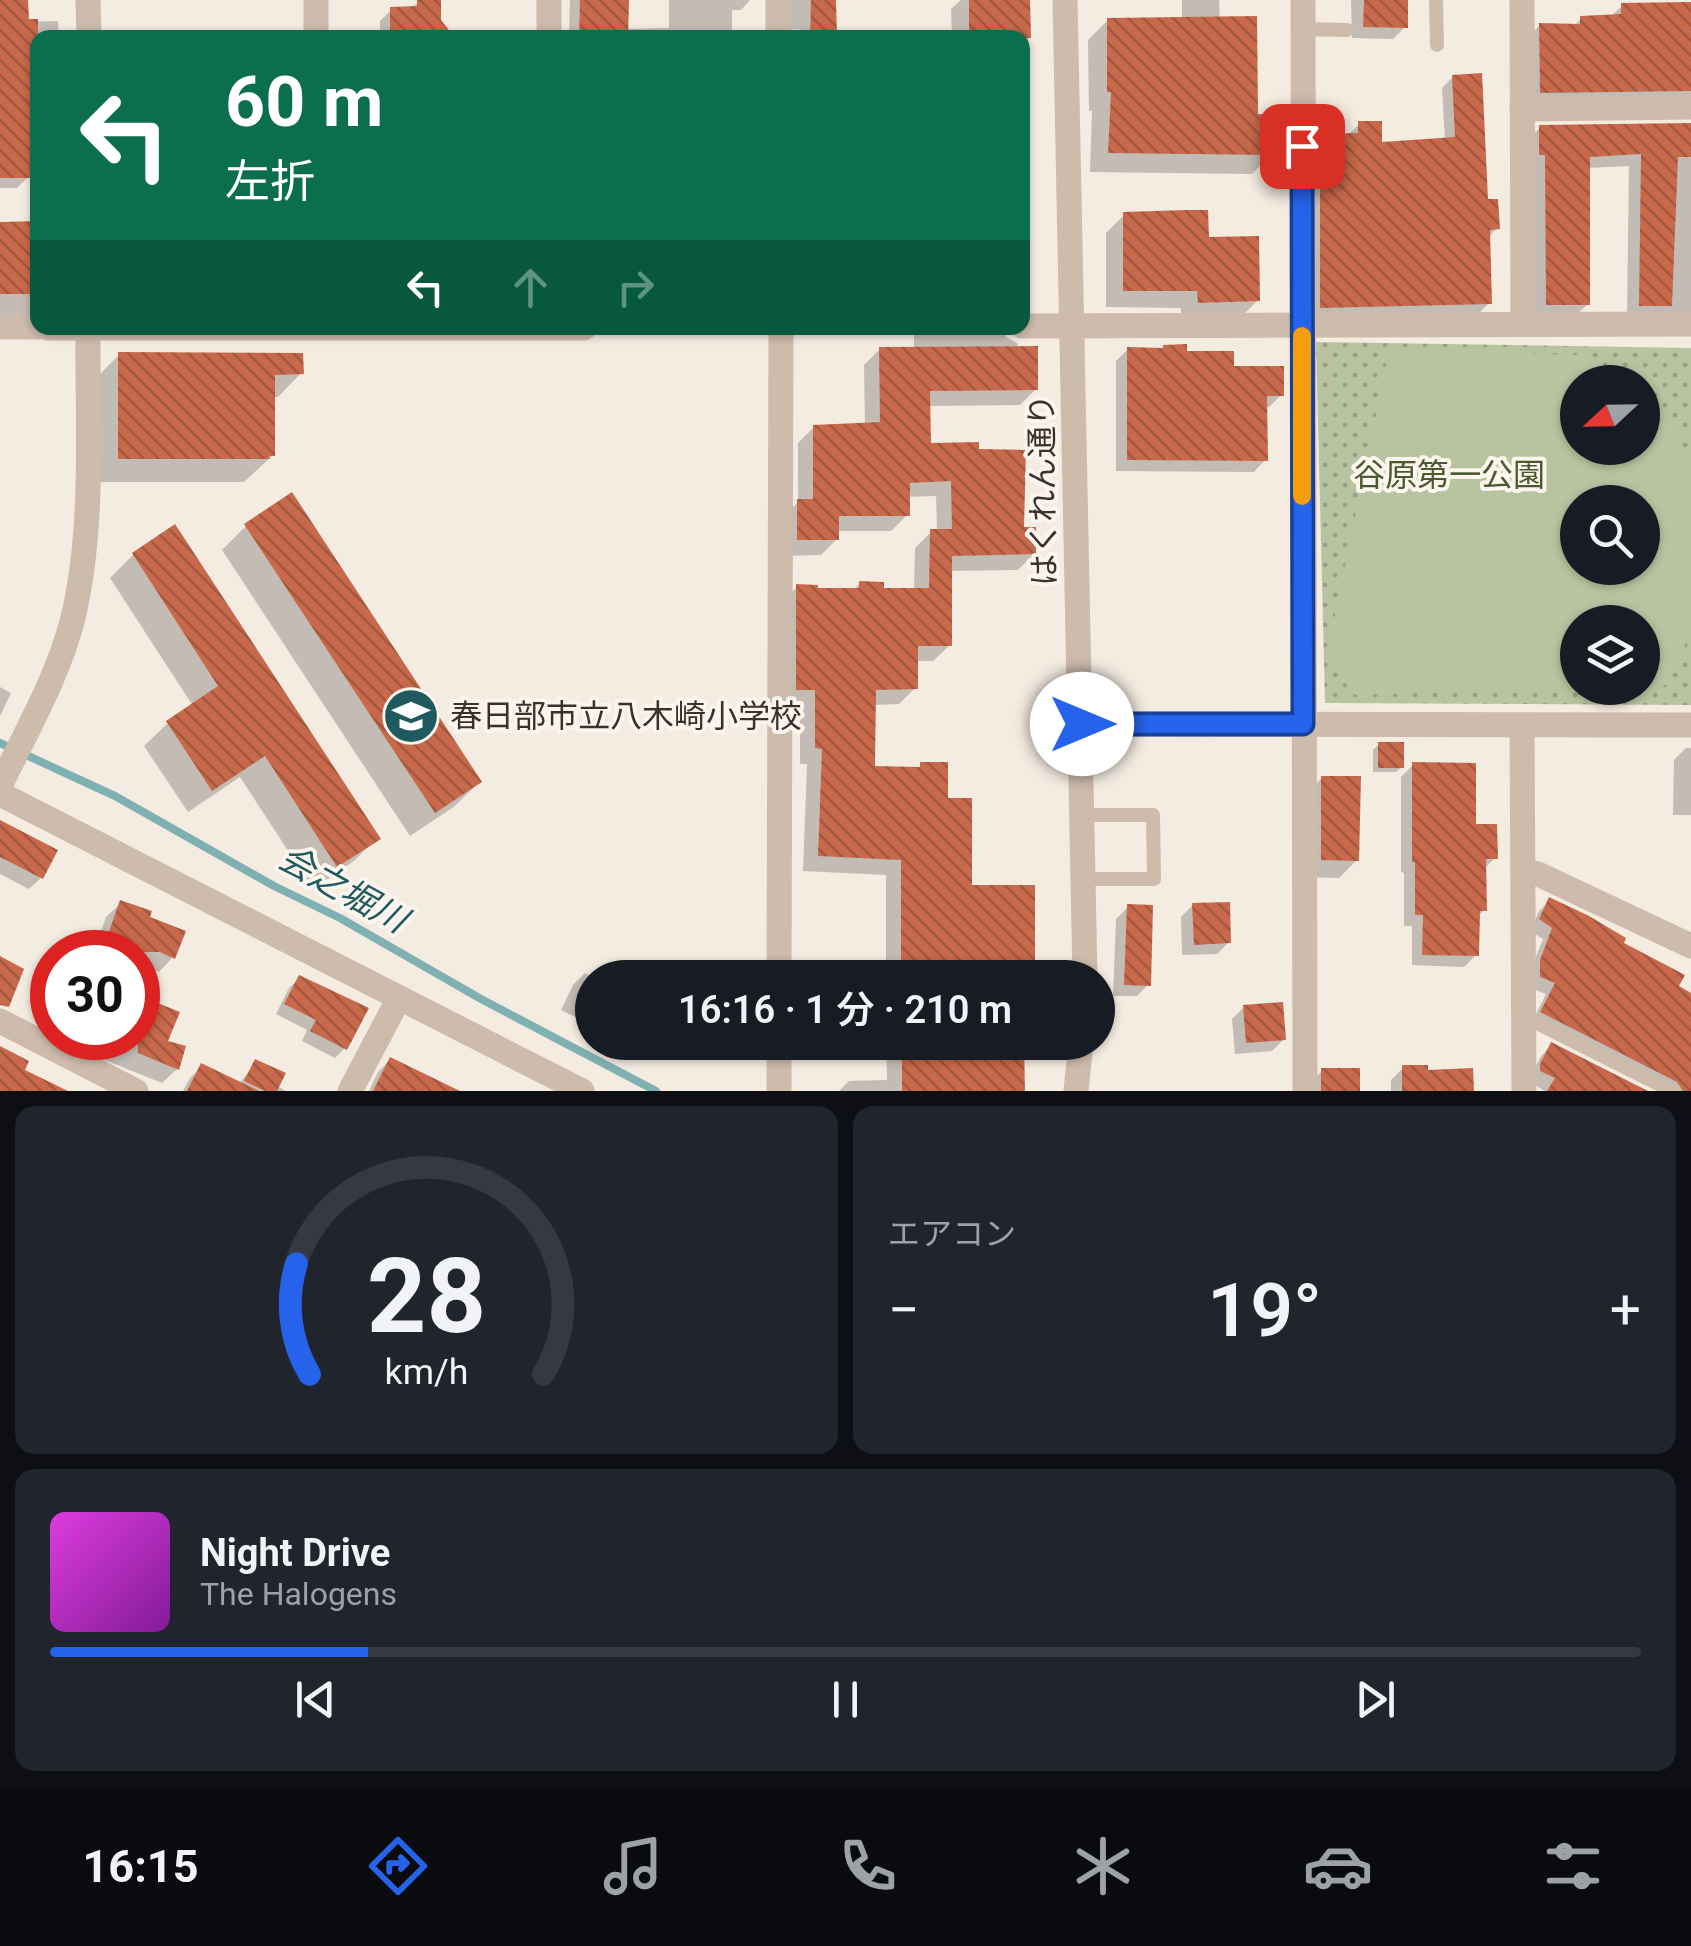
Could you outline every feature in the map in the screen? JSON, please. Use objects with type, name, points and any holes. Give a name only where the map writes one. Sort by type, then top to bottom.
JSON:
[{"type":"street","points":[[88,0],[89,30]]},
{"type":"street","points":[[316,0],[316,30]]},
{"type":"street","points":[[549,0],[549,30]]},
{"type":"street","points":[[778,0],[778,30]]},
{"type":"street","name":"はくれん通り","points":[[1065,0],[1085,960]]},
{"type":"street","points":[[1303,0],[1305,1091]]},
{"type":"street","points":[[1522,0],[1523,324]]},
{"type":"street","points":[[1522,108],[1691,106]]},
{"type":"street","points":[[1030,326],[1691,324]]},
{"type":"street","points":[[0,328],[30,328]]},
{"type":"street","points":[[88,335],[86,504],[73,617],[60,659],[2,785],[398,998],[582,1091]]},
{"type":"street","points":[[779,960],[781,335]]},
{"type":"street","points":[[1082,724],[1691,725]]},
{"type":"street","points":[[1522,725],[1524,1091]]},
{"type":"street","points":[[1524,872],[1538,874],[1691,946]]},
{"type":"street","points":[[350,1091],[398,998]]},
{"type":"street","points":[[0,1022],[104,1084],[136,1091]]},
{"type":"street","points":[[779,1060],[779,1091]]},
{"type":"street","points":[[1076,1091],[1079,1060]]},
{"type":"lane","points":[[1436,0],[1436,45]]},
{"type":"lane","points":[[1303,29],[1347,30]]},
{"type":"lane","points":[[1084,815],[1153,815],[1154,879],[1085,879]]},
{"type":"lane","points":[[1524,1022],[1535,1022],[1672,1091]]},
{"type":"green space","name":"谷原第一公園","points":[[1316,342],[1691,348],[1691,705],[1660,705],[1660,605],[1560,605],[1560,704],[1325,703]]},
{"type":"green space","name":"谷原第一公園","points":[[1389,350],[1581,355],[1599,365],[1560,365],[1560,465],[1660,465],[1660,413],[1675,428],[1691,466],[1691,631],[1667,685],[1660,685],[1660,605],[1560,605],[1560,689],[1355,695],[1326,659]]},
{"type":"building","points":[[0,0],[28,0],[29,19],[38,19],[38,30],[30,30],[30,178],[0,178]]},
{"type":"building","points":[[417,0],[441,0],[441,20],[449,30],[390,30],[390,7],[417,6]]},
{"type":"building","points":[[580,0],[629,0],[628,30],[579,30]]},
{"type":"building","points":[[811,0],[836,0],[837,30],[810,30]]},
{"type":"building","points":[[969,0],[1030,0],[1031,38],[1030,30],[969,30]]},
{"type":"building","points":[[1364,0],[1408,0],[1408,28],[1363,27]]},
{"type":"building","points":[[1691,2],[1691,91],[1540,93],[1539,23],[1580,24],[1580,16],[1621,14],[1621,3]]},
{"type":"building","points":[[1257,16],[1258,114],[1274,114],[1274,155],[1108,153],[1111,92],[1107,92],[1107,18]]},
{"type":"building","points":[[1482,73],[1488,199],[1498,199],[1500,229],[1490,230],[1492,304],[1320,308],[1320,134],[1358,133],[1358,121],[1382,121],[1382,142],[1455,137],[1452,75]]},
{"type":"building","points":[[1691,123],[1691,157],[1678,157],[1672,306],[1639,306],[1641,154],[1590,157],[1590,305],[1546,305],[1545,155],[1539,155],[1539,125]]},
{"type":"building","points":[[1208,210],[1209,237],[1259,236],[1260,301],[1198,303],[1197,291],[1123,291],[1123,212]]},
{"type":"building","points":[[30,221],[30,294],[0,294],[0,222]]},
{"type":"building","points":[[1187,344],[1187,351],[1234,351],[1234,366],[1284,366],[1284,396],[1267,396],[1268,461],[1127,460],[1127,347]]},
{"type":"building","points":[[1038,346],[1038,390],[930,391],[931,443],[979,442],[979,449],[1026,450],[1024,527],[1036,527],[1036,554],[952,556],[952,646],[918,646],[918,689],[876,690],[875,766],[920,767],[920,762],[948,762],[948,798],[972,798],[972,885],[1035,885],[1035,960],[901,960],[901,860],[818,856],[822,749],[815,748],[815,690],[796,690],[796,584],[859,588],[859,581],[884,582],[884,588],[929,588],[930,529],[952,529],[951,481],[910,483],[910,516],[839,516],[839,540],[797,540],[797,499],[813,499],[813,425],[880,422],[879,347]]},
{"type":"building","points":[[118,352],[303,353],[304,374],[275,375],[275,456],[118,459]]},
{"type":"building","points":[[292,492],[482,782],[435,813],[244,524]]},
{"type":"building","points":[[175,524],[381,839],[337,867],[265,756],[212,791],[166,721],[218,686],[132,553]]},
{"type":"building","points":[[1378,742],[1404,742],[1404,768],[1378,768]]},
{"type":"building","points":[[1412,762],[1476,763],[1476,824],[1497,824],[1498,859],[1486,859],[1487,911],[1480,911],[1479,956],[1422,955],[1423,915],[1415,915],[1412,862]]},
{"type":"building","points":[[1321,776],[1361,776],[1359,861],[1321,860]]},
{"type":"building","points":[[0,820],[58,850],[43,879],[0,857]]},
{"type":"building","points":[[1549,897],[1589,916],[1626,938],[1624,943],[1685,975],[1679,986],[1691,993],[1691,1091],[1683,1091],[1677,1082],[1540,1012],[1555,983],[1540,977],[1540,960],[1552,928],[1539,919]]},
{"type":"building","points":[[120,900],[152,911],[150,917],[186,931],[175,959],[160,952],[160,930],[110,930]]},
{"type":"building","points":[[1230,902],[1231,943],[1194,945],[1192,903]]},
{"type":"building","points":[[1127,904],[1153,905],[1151,986],[1124,985]]},
{"type":"building","points":[[0,956],[24,969],[9,1007],[0,1005]]},
{"type":"building","points":[[299,975],[369,1008],[347,1050],[310,1031],[316,1020],[284,1004]]},
{"type":"building","points":[[1283,1002],[1286,1040],[1246,1043],[1243,1005]]},
{"type":"building","points":[[160,1004],[180,1012],[168,1041],[186,1046],[179,1070],[155,1060],[160,1060]]},
{"type":"building","points":[[1551,1042],[1648,1091],[1547,1091],[1555,1078],[1540,1071],[1540,1064]]},
{"type":"building","points":[[0,1046],[29,1061],[25,1070],[68,1091],[0,1091]]},
{"type":"building","points":[[390,1057],[460,1091],[373,1091]]},
{"type":"building","points":[[255,1059],[286,1073],[277,1091],[265,1091],[244,1081]]},
{"type":"building","points":[[902,1060],[1024,1060],[1025,1091],[902,1091]]},
{"type":"building","points":[[201,1063],[259,1091],[187,1091]]},
{"type":"building","points":[[1402,1065],[1428,1065],[1428,1070],[1473,1068],[1474,1091],[1402,1091]]},
{"type":"building","points":[[1321,1068],[1360,1068],[1360,1091],[1321,1091]]},
{"type":"waterway","name":"会之堀川","points":[[0,743],[115,796],[481,999],[656,1091]]},
{"type":"slow traffic","points":[[1302,336],[1302,496]]},
{"type":"place","name":"春日部市立八木崎小学校","points":[[411,716]]},
{"type":"route","points":[[1082,724],[1303,724],[1302,146]]}]
